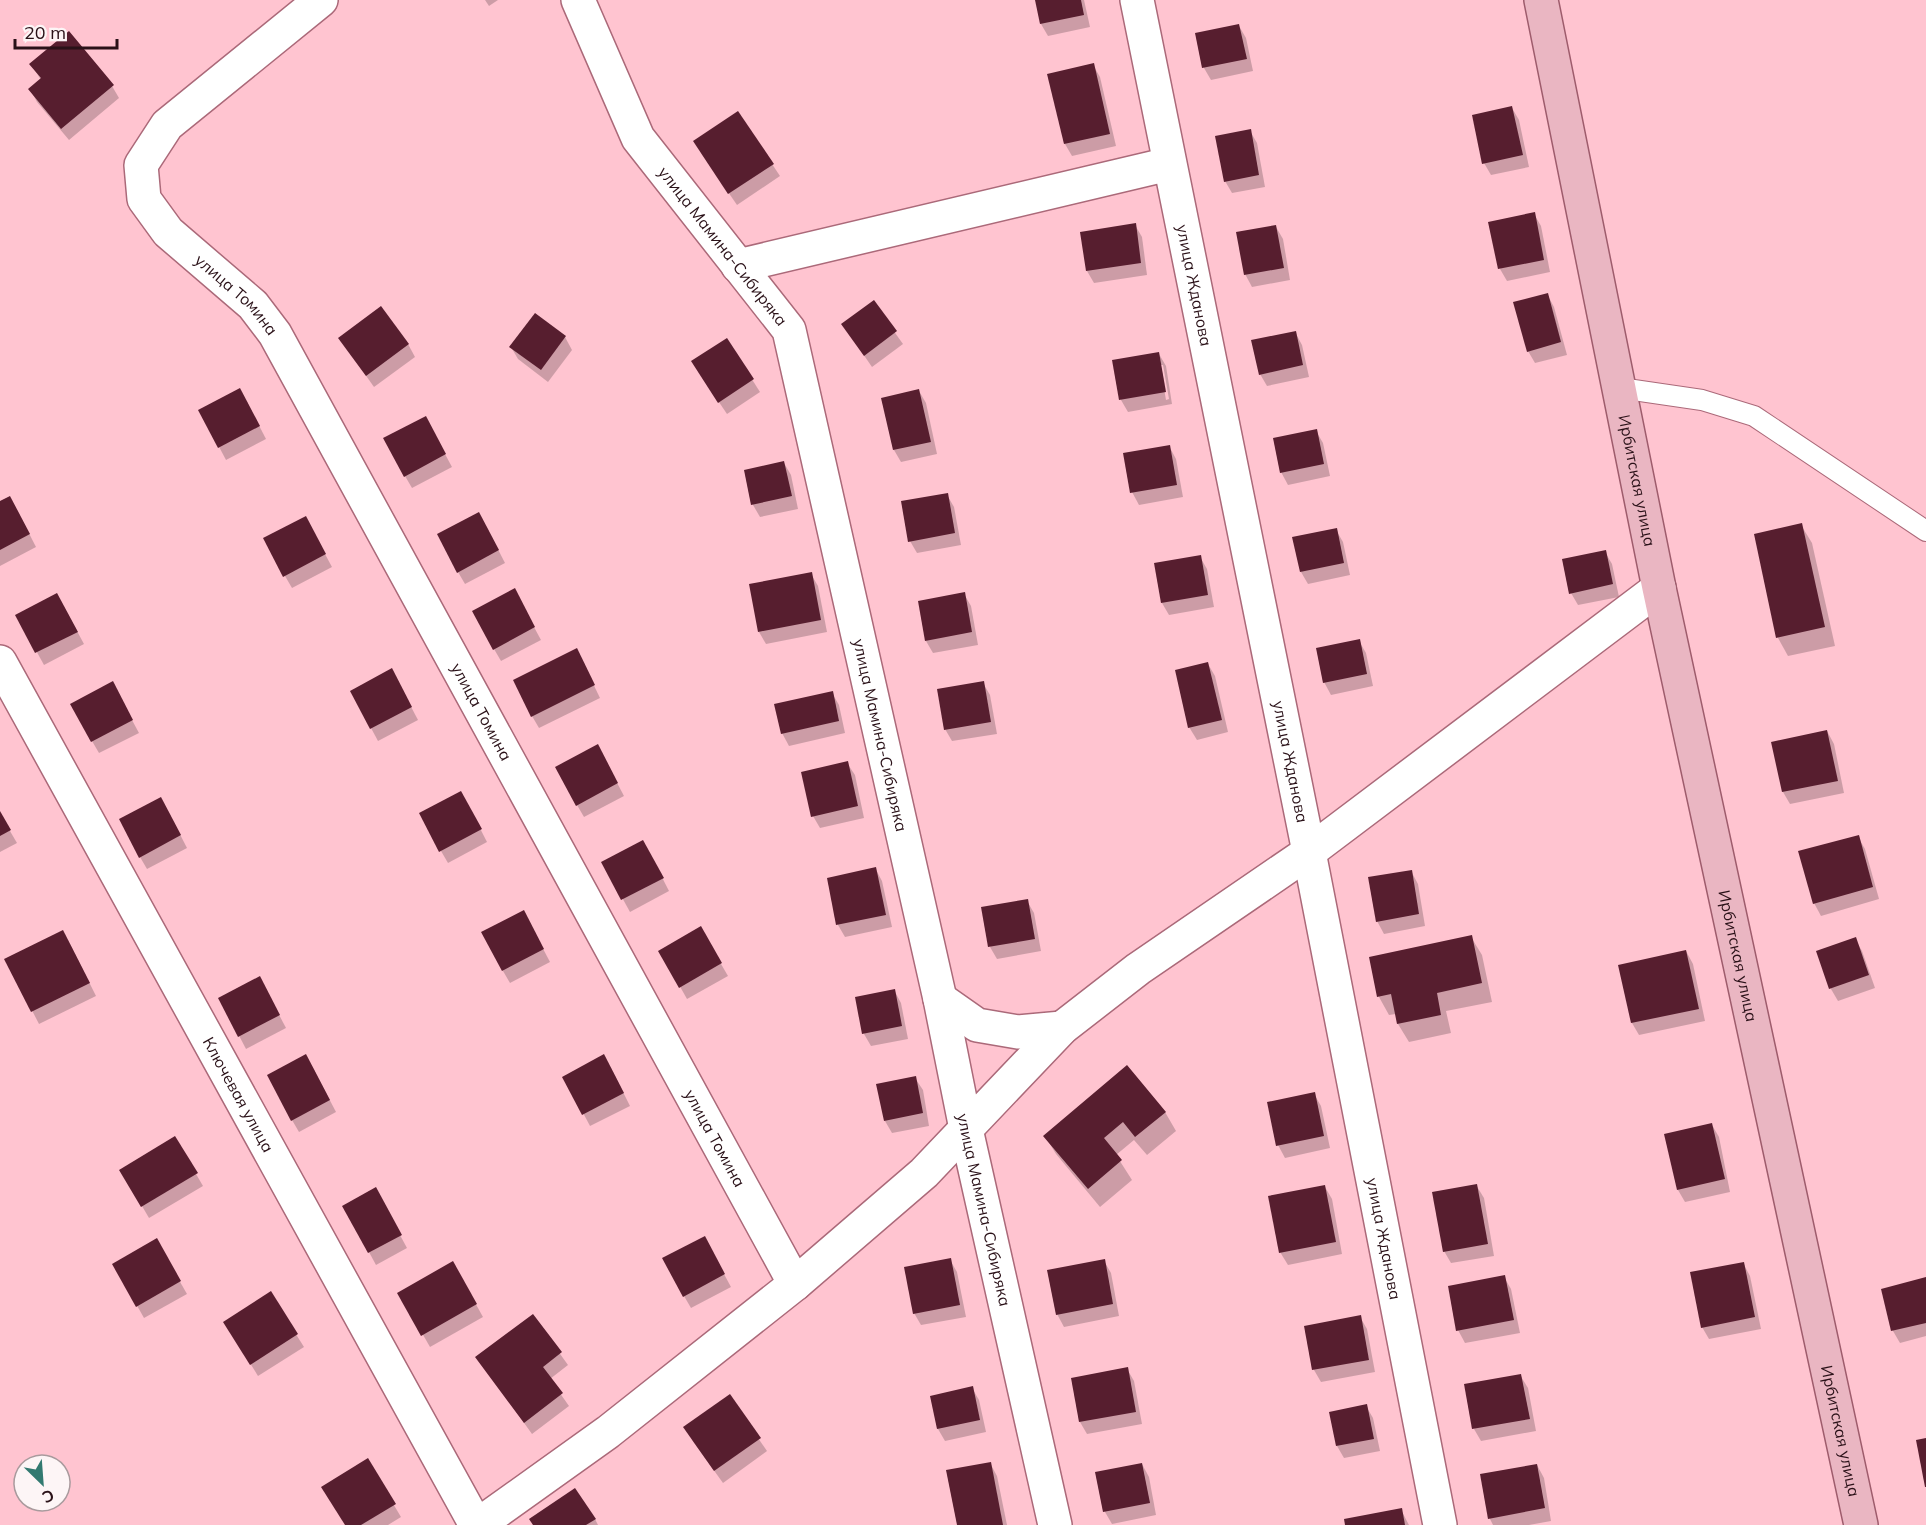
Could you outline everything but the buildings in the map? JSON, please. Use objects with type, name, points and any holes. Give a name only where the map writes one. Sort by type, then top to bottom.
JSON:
[{"type":"main road","name":"Ирбитская улица","points":[[1541,0],[1659,588],[1861,1525]]},
{"type":"street","name":"улица Томина","points":[[321,0],[166,125],[141,165],[144,199],[168,232],[254,305],[275,334],[795,1284]]},
{"type":"street","name":"улица Мамина-Сибиряка","points":[[578,0],[638,138],[789,330],[940,999],[966,1129],[1054,1525]]},
{"type":"street","name":"улица Жданова","points":[[1137,0],[1310,852],[1440,1525]]},
{"type":"street","points":[[738,266],[1169,164]]},
{"type":"street","points":[[477,1525],[608,1432],[795,1284],[924,1173],[1062,1028],[1138,969],[1310,852],[1659,588]]},
{"type":"street","name":"Ключевая улица","points":[[0,662],[477,1525]]},
{"type":"street","points":[[940,999],[977,1025],[1018,1032],[1062,1028]]},
{"type":"lane","name":"Ирбитская улица","points":[[1620,388],[1702,400],[1754,416],[1926,531]]}]
